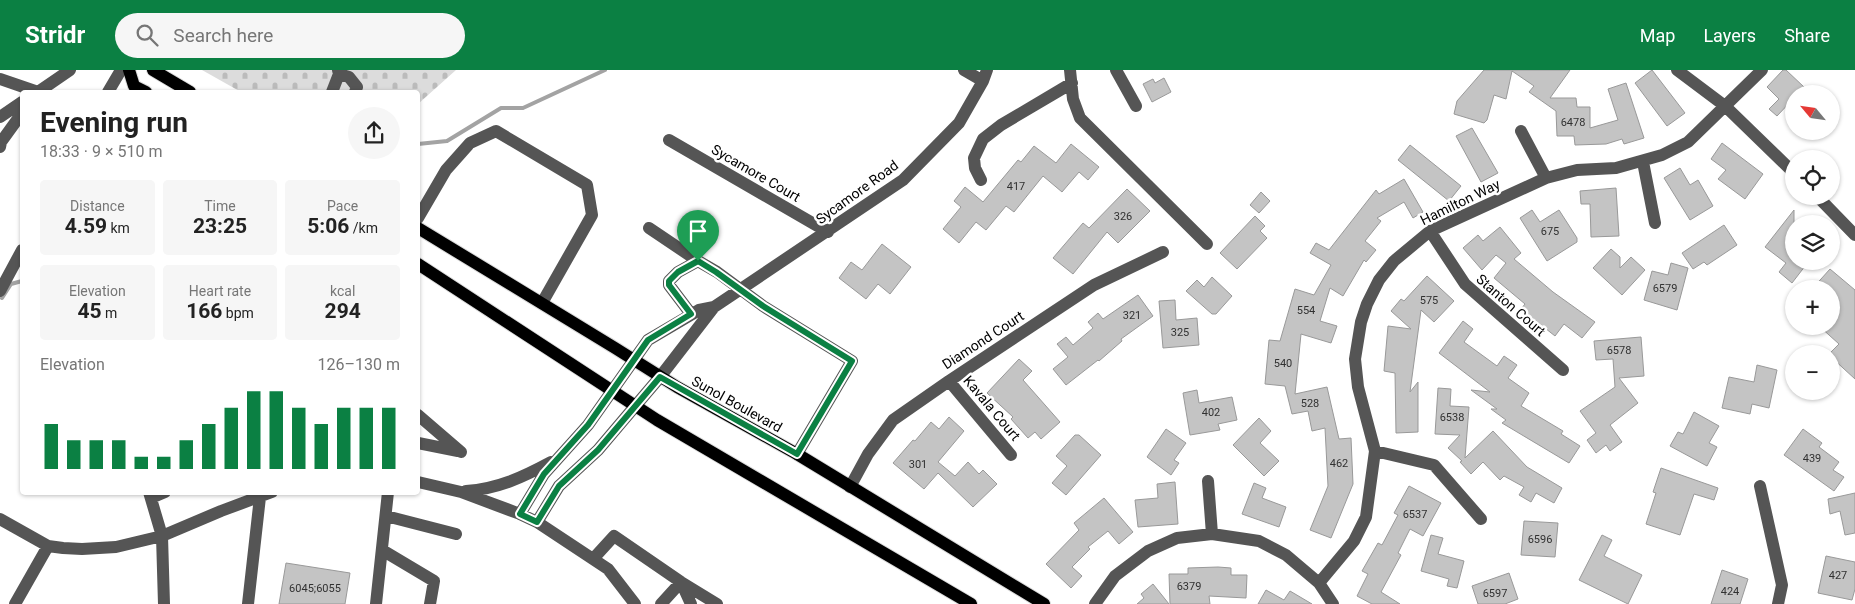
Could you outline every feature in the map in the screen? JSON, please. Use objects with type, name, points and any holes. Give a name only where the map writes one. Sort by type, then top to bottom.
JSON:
[{"type":"main road","points":[[129,70],[134,86],[142,90]]},
{"type":"main road","points":[[153,70],[187,90]]},
{"type":"main road","name":"Sunol Boulevard","points":[[420,229],[542,302],[660,377],[797,454],[1044,604]]},
{"type":"main road","points":[[420,265],[635,406],[971,604]]},
{"type":"street","points":[[41,90],[70,70]]},
{"type":"street","points":[[109,90],[121,70]]},
{"type":"street","points":[[964,70],[985,75]]},
{"type":"street","points":[[1070,70],[1073,99],[1080,118],[1207,244]]},
{"type":"street","points":[[1116,70],[1136,106]]},
{"type":"street","points":[[1678,70],[1725,106],[1785,164]]},
{"type":"street","name":"Hamilton Way","points":[[1319,583],[1354,541],[1366,517],[1376,451],[1358,387],[1355,359],[1361,322],[1367,304],[1380,280],[1394,261],[1430,231],[1546,178],[1577,170],[1616,168],[1643,162],[1688,142],[1762,70]]},
{"type":"street","points":[[333,90],[341,71],[357,86],[356,90]]},
{"type":"street","name":"Sycamore Road","points":[[537,522],[559,486],[583,464],[635,406],[714,307],[903,180],[958,123],[985,75]]},
{"type":"street","points":[[0,79],[32,90]]},
{"type":"street","points":[[980,180],[975,168],[974,158],[983,139],[1001,124],[1072,84]]},
{"type":"street","points":[[0,117],[20,103]]},
{"type":"street","points":[[0,147],[0,142],[20,116]]},
{"type":"street","points":[[420,215],[446,170],[470,143],[496,131],[587,185],[592,215],[542,302]]},
{"type":"street","points":[[1521,131],[1546,178]]},
{"type":"street","name":"Sycamore Court","points":[[669,140],[828,232]]},
{"type":"street","points":[[1643,162],[1655,223]]},
{"type":"street","points":[[1826,205],[1855,235]]},
{"type":"street","points":[[649,228],[716,272],[763,306],[852,361],[797,454]]},
{"type":"street","name":"Stanton Court","points":[[1430,231],[1464,284],[1563,370]]},
{"type":"street","name":"Diamond Court","points":[[850,487],[868,454],[893,420],[1094,286],[1163,252]]},
{"type":"street","points":[[0,291],[20,254]]},
{"type":"street","points":[[691,314],[669,285],[669,281],[678,272],[698,261]]},
{"type":"street","name":"Sycamore Road","points":[[557,459],[588,425],[648,340],[699,310],[714,307]]},
{"type":"street","name":"Kavala Court","points":[[949,381],[1011,455]]},
{"type":"street","points":[[420,416],[461,452],[420,443]]},
{"type":"street","points":[[567,450],[583,464]]},
{"type":"street","points":[[1376,451],[1434,466],[1481,519]]},
{"type":"street","points":[[461,492],[482,490],[514,481],[557,459]]},
{"type":"street","points":[[520,514],[544,474],[557,459]]},
{"type":"street","points":[[420,482],[461,492],[537,522],[608,568],[635,604]]},
{"type":"street","points":[[1208,482],[1212,534]]},
{"type":"street","points":[[1760,486],[1782,585],[1778,604]]},
{"type":"street","points":[[150,495],[162,536],[164,604]]},
{"type":"street","points":[[0,519],[48,546],[82,549],[116,547],[162,536],[221,511],[266,495],[248,604]]},
{"type":"street","points":[[376,604],[388,495]]},
{"type":"street","points":[[386,516],[456,534]]},
{"type":"street","points":[[1095,604],[1115,576],[1148,551],[1177,538],[1212,534],[1259,541],[1286,555],[1319,583],[1333,604]]},
{"type":"street","points":[[593,559],[614,536],[717,604]]},
{"type":"street","points":[[15,604],[48,546]]},
{"type":"street","points":[[382,550],[434,581],[430,604]]},
{"type":"street","points":[[661,604],[681,582]]},
{"type":"street","points":[[681,582],[691,604]]},
{"type":"green space","points":[[202,70],[456,70],[420,102],[420,90],[237,90]]},
{"type":"building","points":[[1484,70],[1570,70],[1550,98],[1576,98],[1577,107],[1590,107],[1590,128],[1618,120],[1608,89],[1626,83],[1644,138],[1624,144],[1622,139],[1606,144],[1575,145],[1574,136],[1557,136],[1556,111],[1529,92],[1534,86],[1512,71],[1506,99],[1494,95],[1487,120],[1484,123],[1454,114],[1457,101]]},
{"type":"building","points":[[1652,70],[1685,113],[1667,126],[1635,83]]},
{"type":"building","points":[[1783,70],[1786,70],[1802,85],[1785,85],[1785,108],[1777,116],[1769,109],[1779,99],[1767,87]]},
{"type":"building","points":[[1164,78],[1171,92],[1152,102],[1143,84],[1153,79],[1155,83]]},
{"type":"building","points":[[1472,128],[1498,173],[1481,182],[1456,136]]},
{"type":"building","points":[[1722,143],[1763,174],[1745,199],[1718,179],[1726,170],[1711,159]]},
{"type":"building","points":[[1071,144],[1099,167],[1088,180],[1079,172],[1062,192],[1043,176],[1014,212],[1006,206],[986,230],[976,222],[959,243],[943,229],[961,207],[954,201],[965,187],[983,202],[1018,160],[1021,162],[1034,146],[1056,163]]},
{"type":"building","points":[[1410,145],[1461,186],[1449,201],[1398,160]]},
{"type":"building","points":[[1680,168],[1690,185],[1698,180],[1713,206],[1690,220],[1664,178]]},
{"type":"building","points":[[1404,179],[1423,212],[1413,218],[1404,202],[1377,218],[1381,221],[1365,241],[1376,250],[1366,262],[1364,260],[1343,296],[1330,288],[1320,321],[1337,326],[1331,343],[1301,334],[1295,394],[1327,387],[1339,439],[1351,438],[1353,484],[1331,538],[1310,530],[1328,486],[1325,428],[1312,431],[1308,411],[1292,414],[1285,386],[1265,384],[1269,340],[1280,341],[1295,289],[1314,295],[1331,265],[1310,253],[1316,243],[1329,250],[1376,190],[1379,194]]},
{"type":"building","points":[[1616,188],[1619,236],[1591,237],[1590,204],[1581,204],[1580,191]]},
{"type":"building","points":[[1127,189],[1150,211],[1118,243],[1107,232],[1073,274],[1053,258],[1083,223],[1089,228]]},
{"type":"building","points":[[1261,192],[1270,201],[1259,213],[1250,205]]},
{"type":"building","points":[[1532,210],[1540,222],[1559,210],[1577,238],[1577,242],[1547,261],[1520,218]]},
{"type":"building","points":[[1255,216],[1265,226],[1260,231],[1267,238],[1237,269],[1220,253]]},
{"type":"building","points":[[1785,221],[1785,262],[1765,247]]},
{"type":"building","points":[[1724,225],[1737,245],[1707,265],[1704,262],[1693,269],[1682,253]]},
{"type":"building","points":[[1500,227],[1521,253],[1514,259],[1553,292],[1595,322],[1582,338],[1564,324],[1555,336],[1521,309],[1525,304],[1494,278],[1506,263],[1496,255],[1482,270],[1463,248],[1478,235],[1483,241]]},
{"type":"building","points":[[882,244],[911,267],[890,294],[878,284],[866,299],[839,278],[851,262],[862,270]]},
{"type":"building","points":[[1611,249],[1620,257],[1620,268],[1631,257],[1645,270],[1622,295],[1593,268]]},
{"type":"building","points":[[1671,263],[1688,268],[1677,310],[1644,300],[1652,271],[1668,275]]},
{"type":"building","points":[[1785,264],[1785,270],[1802,270],[1794,280],[1788,280],[1779,272]]},
{"type":"building","points":[[1831,270],[1855,290],[1855,379],[1840,365],[1840,345],[1829,335],[1840,335],[1840,280],[1820,280]]},
{"type":"building","points":[[1427,276],[1454,301],[1434,322],[1421,310],[1410,392],[1418,382],[1418,432],[1396,433],[1395,373],[1384,371],[1388,326],[1411,329],[1391,311],[1401,299],[1404,301]]},
{"type":"building","points":[[1212,277],[1232,296],[1216,314],[1212,314],[1186,291],[1197,280],[1204,287]]},
{"type":"building","points":[[1138,295],[1153,316],[1121,339],[1122,341],[1099,361],[1066,385],[1053,369],[1068,357],[1057,344],[1066,337],[1073,345],[1093,328],[1088,322],[1098,313],[1103,319]]},
{"type":"building","points":[[1175,300],[1176,320],[1197,318],[1199,345],[1163,348],[1159,301]]},
{"type":"building","points":[[1463,321],[1473,329],[1464,342],[1497,366],[1504,356],[1517,365],[1508,378],[1529,393],[1521,406],[1563,431],[1561,434],[1580,446],[1569,463],[1502,423],[1506,420],[1491,409],[1497,409],[1471,390],[1490,392],[1439,353]]},
{"type":"building","points":[[1641,337],[1644,376],[1619,378],[1638,403],[1610,425],[1622,442],[1610,451],[1606,445],[1596,453],[1587,440],[1596,433],[1580,411],[1615,387],[1613,359],[1596,360],[1594,341]]},
{"type":"building","points":[[1019,359],[1032,371],[1023,380],[1060,422],[1041,439],[1035,432],[1028,438],[1011,419],[1013,417],[987,393]]},
{"type":"building","points":[[1757,365],[1777,370],[1769,408],[1752,404],[1750,414],[1722,408],[1729,377],[1754,382]]},
{"type":"building","points":[[1438,388],[1451,389],[1450,406],[1469,407],[1465,458],[1493,431],[1527,467],[1562,488],[1554,503],[1536,493],[1531,502],[1519,495],[1524,487],[1504,476],[1500,480],[1483,462],[1471,474],[1460,462],[1462,461],[1448,448],[1460,435],[1435,434]]},
{"type":"building","points":[[1197,390],[1199,403],[1232,397],[1237,420],[1218,424],[1220,430],[1190,435],[1183,393]]},
{"type":"building","points":[[1694,412],[1719,426],[1709,443],[1717,447],[1707,466],[1670,446],[1678,432],[1683,434]]},
{"type":"building","points":[[949,417],[964,431],[938,462],[955,476],[968,462],[979,474],[983,470],[997,484],[973,507],[938,473],[924,489],[893,463],[931,422],[939,429]]},
{"type":"building","points":[[1259,418],[1271,431],[1260,443],[1279,461],[1264,476],[1233,445]]},
{"type":"building","points":[[1166,429],[1186,443],[1174,460],[1179,463],[1171,475],[1147,457]]},
{"type":"building","points":[[1803,429],[1822,443],[1819,447],[1839,462],[1833,470],[1844,477],[1834,491],[1784,455]]},
{"type":"building","points":[[1075,435],[1079,435],[1101,455],[1066,495],[1052,483],[1067,466],[1056,456]]},
{"type":"building","points":[[1661,468],[1718,488],[1714,500],[1694,494],[1680,535],[1646,524],[1656,493],[1653,492]]},
{"type":"building","points":[[1175,482],[1178,524],[1138,527],[1135,500],[1158,498],[1157,484]]},
{"type":"building","points":[[1254,483],[1266,488],[1262,498],[1286,507],[1279,527],[1242,514]]},
{"type":"building","points":[[1409,486],[1441,503],[1423,536],[1410,529],[1398,553],[1401,555],[1381,592],[1400,604],[1372,604],[1357,596],[1368,574],[1362,571],[1378,543],[1382,545],[1398,515],[1394,513]]},
{"type":"building","points":[[1855,493],[1855,533],[1845,535],[1840,511],[1830,514],[1828,499]]},
{"type":"building","points":[[1104,498],[1133,532],[1119,544],[1108,531],[1088,547],[1090,549],[1072,567],[1082,576],[1071,588],[1046,564],[1079,530],[1074,523]]},
{"type":"building","points":[[1524,521],[1558,523],[1555,557],[1521,555]]},
{"type":"building","points":[[1431,535],[1443,538],[1438,554],[1464,561],[1457,588],[1447,586],[1449,579],[1421,571]]},
{"type":"building","points":[[1602,535],[1612,540],[1604,556],[1642,575],[1628,604],[1579,580]]},
{"type":"building","points":[[1826,556],[1855,562],[1855,589],[1852,600],[1818,593]]},
{"type":"building","points":[[286,563],[350,573],[345,604],[279,604]]},
{"type":"building","points":[[1188,568],[1231,568],[1231,575],[1247,575],[1246,598],[1209,596],[1210,604],[1170,604],[1169,574],[1188,574]]},
{"type":"building","points":[[1722,570],[1748,579],[1740,604],[1711,604]]},
{"type":"building","points":[[1509,573],[1518,599],[1505,604],[1478,604],[1472,586]]},
{"type":"building","points":[[1153,584],[1169,604],[1137,604],[1144,598],[1141,594]]},
{"type":"building","points":[[1266,590],[1284,600],[1290,591],[1312,604],[1258,604]]},
{"type":"waterway","points":[[420,144],[447,141],[501,108],[523,108],[605,70]]},
{"type":"waterway","points":[[2,298],[11,284],[20,282]]},
{"type":"route","points":[[698,261],[763,306],[852,361],[797,454],[660,377],[598,450],[559,486],[537,522],[520,514],[544,474],[588,425],[648,340],[691,314],[669,285],[669,281],[678,272],[698,261]]}]
